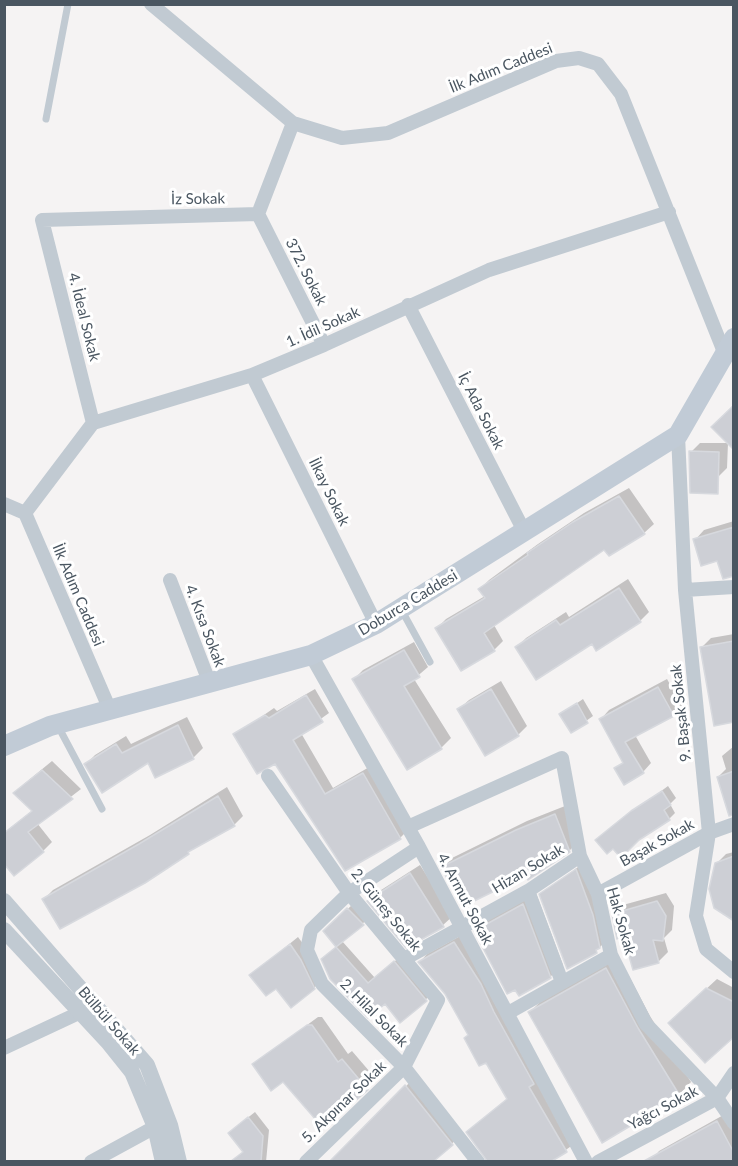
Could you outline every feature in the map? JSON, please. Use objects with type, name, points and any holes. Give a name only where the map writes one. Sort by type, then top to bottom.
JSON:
[{"type":"main road","name":"Doburca Caddesi","points":[[4,746],[57,724],[311,655],[376,624],[678,435],[730,350]]},
{"type":"street","name":"İlk Adım Caddesi","points":[[151,4],[293,123],[342,138],[388,133],[556,61],[579,58],[598,64],[621,93],[669,212],[730,350]]},
{"type":"street","points":[[258,214],[293,123]]},
{"type":"street","name":"1. İdil Sokak","points":[[93,423],[252,375],[489,270],[669,212]]},
{"type":"street","name":"İz Sokak","points":[[42,220],[258,214]]},
{"type":"street","name":"372. Sokak","points":[[258,214],[324,345]]},
{"type":"street","name":"4. İdeal Sokak","points":[[42,220],[93,423]]},
{"type":"street","name":"İç Ada Sokak","points":[[408,305],[524,531]]},
{"type":"street","name":"İlkay Sokak","points":[[252,375],[376,624]]},
{"type":"street","points":[[4,504],[25,513],[93,423]]},
{"type":"street","name":"9. Başak Sokak","points":[[678,435],[685,590],[709,833],[696,916],[706,949],[726,968],[734,972]]},
{"type":"street","name":"İlk Adım Caddesi","points":[[25,513],[110,710]]},
{"type":"street","name":"4. Kısa Sokak","points":[[170,580],[210,684]]},
{"type":"street","points":[[685,590],[734,587]]},
{"type":"street","name":"4. Armut Sokak","points":[[311,655],[419,847],[586,1161]]},
{"type":"street","name":"Hak Sokak","points":[[408,827],[562,758],[580,856],[598,894],[611,955],[646,1024],[717,1098],[734,1123]]},
{"type":"street","name":"2. Güneş Sokak","points":[[268,776],[349,893],[438,1000],[404,1067]]},
{"type":"street","name":"Başak Sokak","points":[[598,894],[709,833],[734,824]]},
{"type":"street","name":"2. Hilal Sokak","points":[[419,847],[349,893],[312,930],[307,950],[322,984],[404,1067],[478,1161]]},
{"type":"street","name":"Hizan Sokak","points":[[404,959],[528,891],[580,856]]},
{"type":"street","points":[[528,891],[562,982]]},
{"type":"street","name":"Bülbül Sokak","points":[[4,901],[86,1006],[132,1072],[155,1127],[163,1161]]},
{"type":"street","name":"Bülbül Sokak","points":[[4,930],[147,1065],[170,1125],[179,1161]]},
{"type":"street","points":[[508,1014],[611,955]]},
{"type":"street","points":[[4,1048],[86,1006]]},
{"type":"street","name":"5. Akpınar Sokak","points":[[306,1161],[404,1067]]},
{"type":"street","name":"Yağcı Sokak","points":[[598,1161],[623,1156],[717,1098],[734,1073]]},
{"type":"street","points":[[91,1161],[155,1127]]},
{"type":"lane","points":[[46,119],[68,4]]},
{"type":"lane","points":[[401,609],[430,662]]},
{"type":"lane","points":[[57,724],[102,809]]},
{"type":"building","points":[[734,405],[734,450],[711,427]]},
{"type":"building","points":[[689,451],[719,452],[718,494],[690,493]]},
{"type":"building","points":[[619,496],[645,534],[609,556],[604,550],[484,633],[495,651],[461,671],[435,628],[485,598],[478,589],[528,555],[527,553],[573,522]]},
{"type":"building","points":[[734,527],[734,576],[723,579],[717,561],[701,566],[693,539]]},
{"type":"building","points":[[619,588],[641,622],[596,651],[592,644],[536,680],[515,647],[556,620],[560,625]]},
{"type":"building","points":[[734,641],[734,722],[714,726],[700,647]]},
{"type":"building","points":[[404,650],[420,677],[404,686],[442,749],[407,770],[352,679]]},
{"type":"building","points":[[658,687],[674,716],[625,742],[644,773],[624,785],[614,768],[623,763],[599,719]]},
{"type":"building","points":[[491,689],[519,736],[485,756],[457,709]]},
{"type":"building","points":[[306,695],[323,722],[293,740],[325,794],[363,773],[401,839],[345,871],[275,764],[257,774],[233,734],[265,715],[269,718]]},
{"type":"building","points":[[577,703],[588,723],[571,733],[559,714]]},
{"type":"building","points":[[178,725],[194,759],[155,778],[148,763],[102,793],[84,764],[116,744],[122,753]]},
{"type":"building","points":[[42,770],[73,799],[28,832],[44,852],[14,876],[4,864],[4,833],[32,811],[13,793]]},
{"type":"building","points":[[734,771],[734,815],[729,816],[717,777]]},
{"type":"building","points":[[662,791],[671,805],[664,810],[670,820],[639,840],[621,858],[613,849],[607,854],[595,840],[631,811]]},
{"type":"building","points":[[218,796],[235,826],[188,852],[189,854],[145,883],[60,929],[42,899]]},
{"type":"building","points":[[555,814],[570,852],[528,880],[527,875],[462,907],[441,867],[516,830]]},
{"type":"building","points":[[734,856],[734,921],[714,908],[709,889],[715,863]]},
{"type":"building","points":[[576,869],[593,915],[600,948],[596,950],[597,953],[567,969],[539,894]]},
{"type":"building","points":[[410,873],[444,927],[406,948],[367,901]]},
{"type":"building","points":[[657,901],[666,916],[663,941],[653,940],[659,963],[633,970],[623,935],[617,939],[612,914]]},
{"type":"building","points":[[523,904],[551,978],[519,996],[515,990],[507,994],[474,931]]},
{"type":"building","points":[[347,908],[364,925],[336,947],[323,931]]},
{"type":"building","points":[[454,942],[481,984],[534,1084],[529,1087],[567,1152],[552,1161],[487,1161],[466,1132],[507,1099],[486,1063],[479,1066],[464,1038],[468,1035],[445,994],[418,962]]},
{"type":"building","points":[[290,944],[301,960],[315,989],[291,1008],[276,989],[266,996],[249,975]]},
{"type":"building","points":[[336,947],[368,983],[394,961],[427,1001],[400,1023],[385,1004],[368,1018],[330,979],[321,959]]},
{"type":"building","points":[[606,968],[638,1028],[680,1096],[602,1143],[528,1012]]},
{"type":"building","points":[[706,988],[734,1002],[734,1037],[705,1063],[668,1023]]},
{"type":"building","points":[[307,1025],[312,1025],[338,1062],[342,1059],[368,1090],[323,1128],[283,1082],[271,1091],[252,1064]]},
{"type":"building","points":[[405,1085],[453,1145],[434,1161],[330,1161]]},
{"type":"building","points":[[248,1117],[263,1136],[261,1161],[231,1161],[243,1152],[228,1133]]},
{"type":"building","points":[[717,1121],[734,1153],[734,1161],[644,1161]]}]
